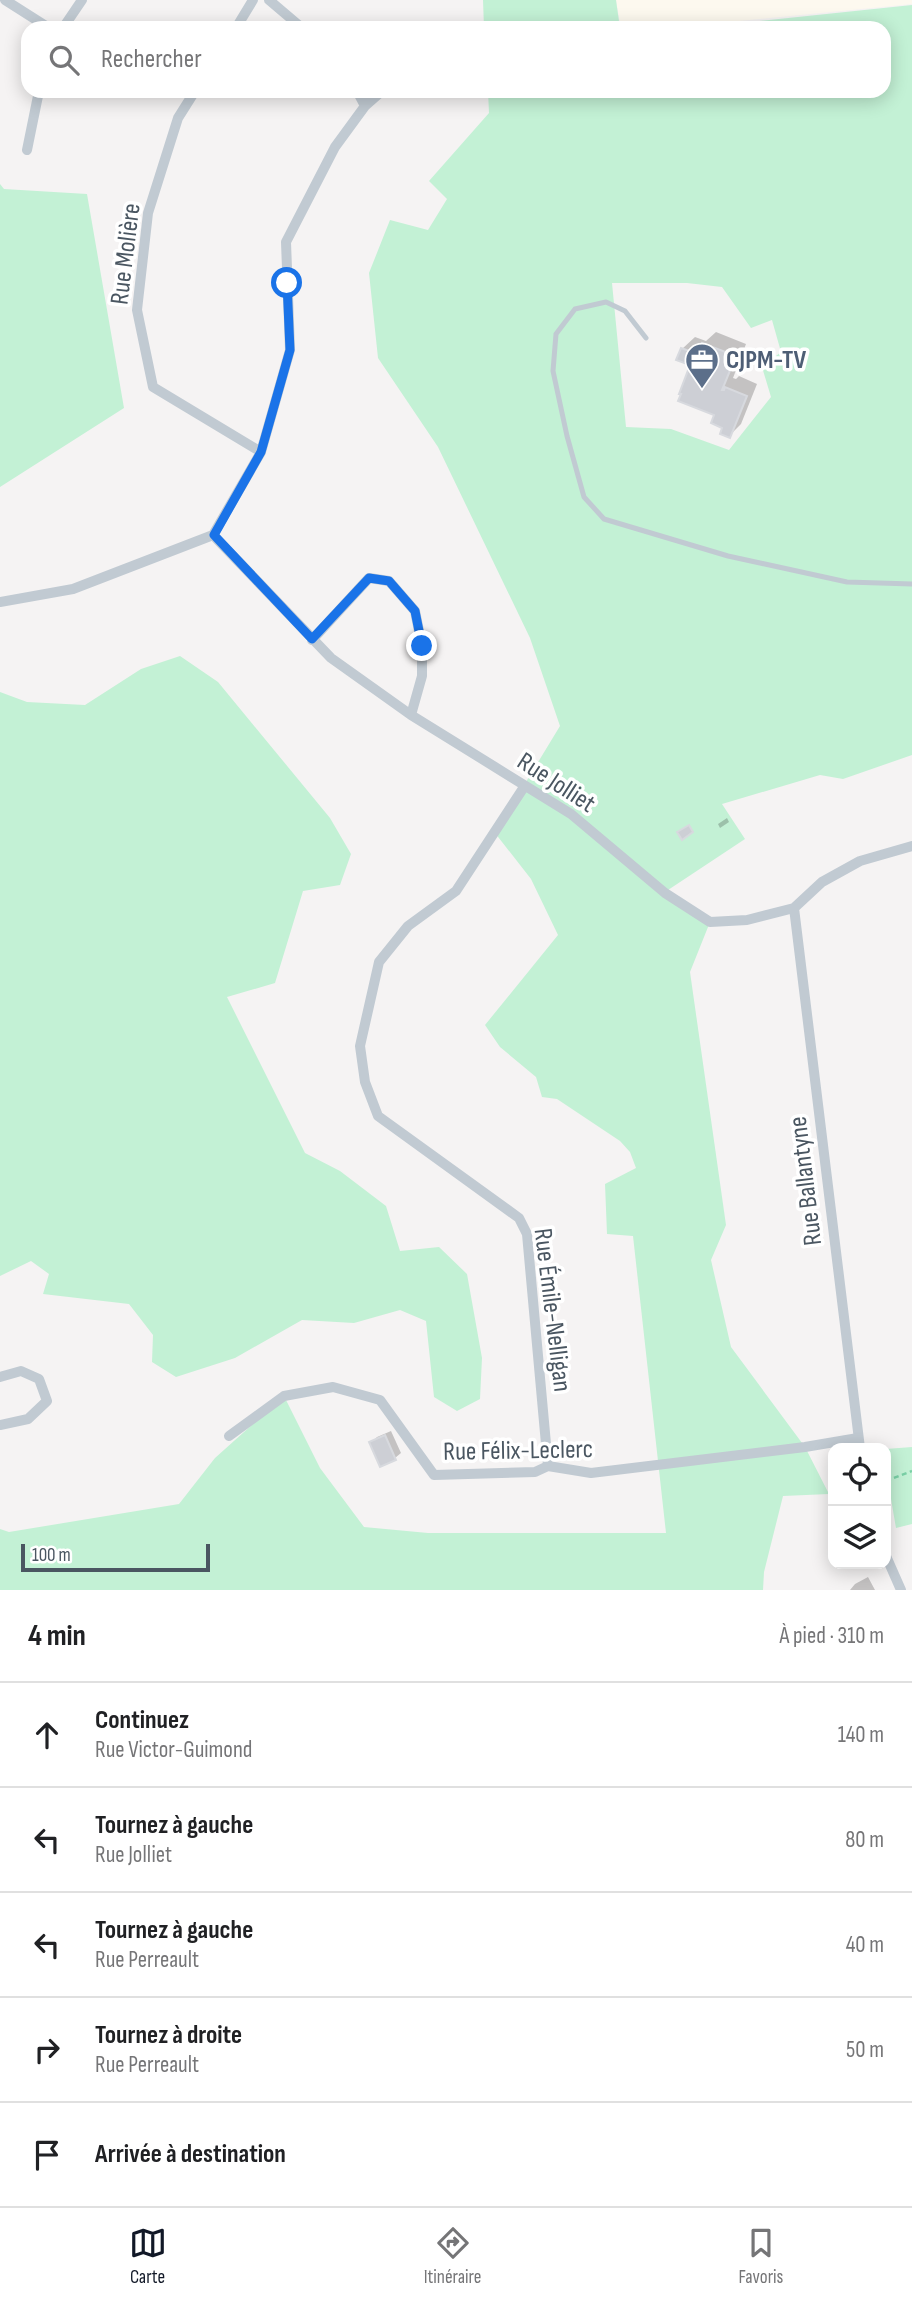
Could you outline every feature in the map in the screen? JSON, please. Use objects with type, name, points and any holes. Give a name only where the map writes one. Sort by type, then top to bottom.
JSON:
[{"type":"street","points":[[5,0],[38,21]]},
{"type":"street","points":[[68,21],[82,0]]},
{"type":"street","points":[[240,21],[253,0]]},
{"type":"street","points":[[269,0],[294,21]]},
{"type":"street","points":[[27,149],[38,98]]},
{"type":"street","name":"Rue Molière","points":[[191,98],[178,118],[148,213],[137,310],[153,387],[261,452]]},
{"type":"street","points":[[361,98],[365,106]]},
{"type":"street","points":[[0,602],[73,589],[214,535],[261,452],[290,350],[286,242],[335,147],[365,106],[374,98]]},
{"type":"street","name":"Rue Jolliet","points":[[214,535],[331,659],[411,715],[571,814],[665,892],[710,922],[747,920],[794,908],[822,882],[860,861],[912,846]]},
{"type":"street","points":[[312,639],[369,578],[389,581],[415,611],[422,646],[422,676],[411,715]]},
{"type":"street","name":"Rue Émile-Nelligan","points":[[524,786],[456,891],[408,926],[379,962],[360,1046],[365,1082],[378,1116],[519,1218],[527,1234],[548,1466]]},
{"type":"street","name":"Rue Ballantyne","points":[[794,908],[859,1443]]},
{"type":"street","points":[[0,1377],[21,1371],[39,1379],[47,1401],[28,1419],[0,1424]]},
{"type":"street","name":"Rue Félix-Leclerc","points":[[229,1436],[284,1396],[333,1387],[380,1401],[434,1475],[535,1472],[548,1466],[591,1473],[828,1445]]},
{"type":"street","points":[[891,1567],[901,1590]]},
{"type":"lane","points":[[646,338],[625,311],[606,302],[575,309],[556,334],[553,371],[567,436],[584,497],[604,519],[728,556],[847,582],[912,584]]},
{"type":"path","points":[[891,1479],[912,1471]]},
{"type":"shaded area","points":[[616,0],[912,0],[912,4],[739,21],[620,21]]},
{"type":"green space","points":[[483,0],[616,0],[619,21],[484,21]]},
{"type":"green space","points":[[912,5],[912,755],[843,779],[820,775],[722,804],[745,839],[665,892],[710,922],[690,972],[726,1225],[711,1260],[731,1347],[805,1447],[828,1494],[783,1496],[764,1572],[763,1590],[0,1590],[0,1529],[9,1532],[179,1504],[215,1458],[284,1396],[320,1468],[364,1527],[428,1533],[666,1533],[633,1236],[607,1234],[605,1184],[636,1168],[630,1152],[620,1141],[557,1099],[542,1097],[536,1077],[500,1047],[485,1025],[558,935],[531,879],[495,833],[560,726],[530,638],[438,447],[378,358],[369,273],[390,220],[428,230],[447,199],[429,181],[489,113],[488,98],[891,98],[891,21],[760,21]],"holes":[[[612,283],[687,283],[722,287],[751,328],[772,320],[781,352],[762,367],[771,397],[729,450],[671,429],[626,427]]]},
{"type":"green space","points":[[0,184],[4,189],[87,194],[124,408],[0,487]]},
{"type":"green space","points":[[180,656],[218,682],[330,818],[351,854],[340,885],[303,891],[275,983],[227,997],[305,1153],[340,1171],[386,1206],[400,1251],[439,1247],[467,1274],[482,1358],[480,1399],[457,1411],[434,1397],[426,1321],[400,1310],[354,1323],[302,1320],[235,1358],[176,1377],[152,1362],[153,1335],[129,1304],[43,1294],[49,1274],[31,1261],[0,1276],[0,692],[27,702],[85,705],[141,669]]},
{"type":"green space","points":[[912,1447],[912,1524],[896,1528],[891,1499],[891,1449]]},
{"type":"building","name":"CJPM-TV","points":[[702,343],[736,356],[722,390],[725,387],[747,396],[730,438],[720,434],[722,428],[711,423],[714,415],[678,401],[690,365],[676,360],[681,348],[698,354]]},
{"type":"building","points":[[689,825],[693,832],[682,840],[677,832]]},
{"type":"building","points":[[385,1435],[396,1460],[380,1467],[369,1442]]},
{"type":"place","name":"CJPM-TV","points":[[702,390]]},
{"type":"route","points":[[287,283],[290,350],[261,452],[214,535],[312,639],[369,578],[389,581],[415,611],[422,646]]}]
